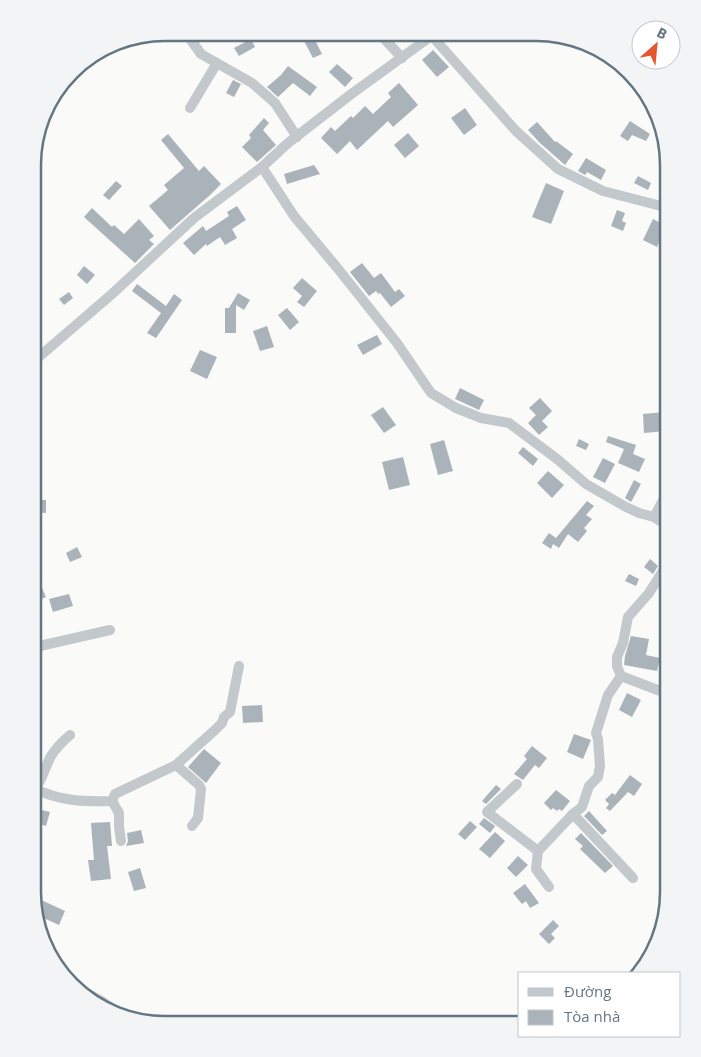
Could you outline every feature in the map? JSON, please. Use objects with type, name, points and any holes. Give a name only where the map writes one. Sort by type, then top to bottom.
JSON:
[{"type":"street","points":[[192,41],[201,54],[252,83],[275,103],[296,137]]},
{"type":"street","points":[[386,41],[402,58]]},
{"type":"street","points":[[41,355],[112,294],[194,218],[262,167],[296,137],[425,41]]},
{"type":"street","points":[[438,41],[516,131],[558,169],[603,190],[660,206]]},
{"type":"street","points":[[190,108],[217,63]]},
{"type":"street","points":[[262,167],[294,216],[397,343],[431,393],[464,412],[481,418],[509,423],[558,459],[586,484],[626,507],[660,521]]},
{"type":"street","points":[[654,517],[660,507]]},
{"type":"street","points":[[549,886],[536,869],[538,851],[582,807],[589,786],[598,777],[600,766],[599,744],[596,733],[608,695],[620,676],[617,657],[623,642],[628,617],[649,593],[659,577]]},
{"type":"street","points":[[41,646],[110,630]]},
{"type":"street","points":[[112,801],[115,794],[176,765],[215,730],[230,712],[239,666]]},
{"type":"street","points":[[620,676],[659,691]]},
{"type":"street","points":[[41,780],[51,756],[70,735]]},
{"type":"street","points":[[176,765],[199,785],[201,790],[198,818],[192,826]]},
{"type":"street","points":[[517,784],[487,812],[538,851]]},
{"type":"street","points":[[41,790],[68,800],[81,802],[112,801]]},
{"type":"street","points":[[112,801],[119,813],[121,841]]},
{"type":"street","points":[[573,814],[633,878]]},
{"type":"building","points":[[247,41],[252,41],[255,47],[239,56],[234,48]]},
{"type":"building","points":[[304,41],[316,41],[322,54],[313,58]]},
{"type":"building","points":[[433,50],[449,67],[437,77],[422,60]]},
{"type":"building","points":[[337,64],[353,78],[345,87],[329,72]]},
{"type":"building","points":[[288,66],[317,87],[310,96],[293,83],[278,97],[267,87]]},
{"type":"building","points":[[233,80],[241,84],[234,97],[226,93]]},
{"type":"building","points":[[399,83],[418,105],[393,127],[388,121],[357,150],[350,141],[337,154],[321,138],[331,127],[335,131],[351,116],[353,118],[365,106],[373,114],[391,97],[388,93]]},
{"type":"building","points":[[465,108],[477,125],[464,135],[451,118]]},
{"type":"building","points":[[264,118],[269,123],[263,130],[276,145],[257,162],[242,147],[251,138],[249,135]]},
{"type":"building","points":[[630,121],[650,134],[646,141],[632,135],[628,141],[620,136]]},
{"type":"building","points":[[537,122],[555,142],[573,154],[565,165],[528,130]]},
{"type":"building","points":[[408,133],[419,146],[405,158],[394,145]]},
{"type":"building","points":[[168,134],[199,171],[204,166],[221,184],[170,230],[149,206],[168,190],[164,185],[184,168],[161,140]]},
{"type":"building","points":[[586,158],[606,170],[601,180],[587,172],[585,175],[578,171]]},
{"type":"building","points":[[314,165],[320,174],[287,184],[284,174]]},
{"type":"building","points":[[638,176],[651,183],[648,190],[634,183]]},
{"type":"building","points":[[116,181],[122,186],[109,200],[103,195]]},
{"type":"building","points":[[546,183],[564,191],[551,224],[532,217]]},
{"type":"building","points":[[237,206],[246,220],[232,229],[237,238],[225,245],[220,237],[207,246],[206,244],[194,255],[183,243],[203,226],[206,231],[229,216],[227,212]]},
{"type":"building","points":[[92,208],[112,227],[114,225],[124,234],[139,219],[154,236],[149,240],[154,244],[135,263],[84,217]]},
{"type":"building","points":[[617,210],[625,213],[622,221],[626,223],[623,231],[611,226]]},
{"type":"building","points":[[653,219],[660,222],[660,241],[657,247],[643,240]]},
{"type":"building","points":[[362,263],[374,278],[381,273],[395,292],[399,289],[405,296],[391,307],[380,293],[378,294],[376,291],[369,296],[350,272]]},
{"type":"building","points":[[84,266],[95,275],[87,284],[77,275]]},
{"type":"building","points":[[302,278],[317,291],[304,307],[297,302],[302,296],[293,288]]},
{"type":"building","points":[[137,284],[166,306],[174,294],[182,300],[156,338],[147,333],[161,313],[132,291]]},
{"type":"building","points":[[69,292],[73,298],[64,305],[59,299]]},
{"type":"building","points":[[238,293],[250,300],[244,310],[236,305],[236,333],[225,333],[225,308],[229,308]]},
{"type":"building","points":[[287,308],[299,322],[290,330],[278,315]]},
{"type":"building","points":[[267,326],[274,347],[260,351],[253,331]]},
{"type":"building","points":[[377,335],[382,344],[363,355],[357,345]]},
{"type":"building","points":[[200,350],[217,357],[207,379],[190,371]]},
{"type":"building","points":[[460,388],[484,400],[479,410],[455,399]]},
{"type":"building","points":[[540,398],[552,411],[542,421],[548,427],[539,435],[528,423],[536,415],[529,408]]},
{"type":"building","points":[[383,407],[396,425],[384,433],[371,415]]},
{"type":"building","points":[[660,412],[660,432],[644,433],[643,414]]},
{"type":"building","points":[[608,436],[636,445],[633,454],[645,459],[639,472],[618,463],[624,449],[606,442]]},
{"type":"building","points":[[579,439],[589,444],[586,450],[576,446]]},
{"type":"building","points":[[444,440],[453,471],[438,475],[430,444]]},
{"type":"building","points":[[523,447],[538,459],[533,466],[518,453]]},
{"type":"building","points":[[403,457],[410,485],[389,490],[382,462]]},
{"type":"building","points":[[603,458],[615,464],[605,483],[593,477]]},
{"type":"building","points":[[548,471],[564,485],[552,498],[537,483]]},
{"type":"building","points":[[634,480],[641,484],[631,502],[625,498]]},
{"type":"building","points":[[41,500],[46,500],[46,513],[41,513]]},
{"type":"building","points":[[587,501],[594,506],[586,515],[592,519],[584,528],[587,531],[578,542],[568,534],[559,548],[553,544],[551,549],[542,543],[549,533],[556,538]]},
{"type":"building","points":[[77,547],[82,557],[70,562],[66,553]]},
{"type":"building","points":[[650,559],[658,566],[653,574],[644,567]]},
{"type":"building","points":[[629,574],[639,579],[636,586],[625,581]]},
{"type":"building","points":[[41,585],[46,597],[41,599]]},
{"type":"building","points":[[69,594],[73,606],[53,612],[49,599]]},
{"type":"building","points":[[631,636],[649,639],[646,655],[659,658],[657,671],[624,665]]},
{"type":"building","points":[[627,693],[641,700],[632,717],[619,710]]},
{"type":"building","points":[[262,705],[263,722],[243,723],[242,706]]},
{"type":"building","points":[[574,734],[591,740],[583,759],[567,752]]},
{"type":"building","points":[[532,746],[547,758],[539,768],[535,765],[523,780],[514,774],[527,759],[524,756]]},
{"type":"building","points":[[204,749],[221,763],[206,783],[188,767]]},
{"type":"building","points":[[630,775],[642,784],[634,796],[628,792],[610,811],[606,808],[609,804],[605,800],[612,793],[615,795]]},
{"type":"building","points":[[496,785],[501,789],[486,804],[482,801]]},
{"type":"building","points":[[556,790],[570,801],[562,811],[559,809],[557,811],[553,808],[551,810],[544,803]]},
{"type":"building","points":[[41,810],[50,812],[46,826],[41,824]]},
{"type":"building","points":[[589,811],[607,831],[602,835],[584,816]]},
{"type":"building","points":[[484,818],[495,826],[490,833],[479,824]]},
{"type":"building","points":[[470,821],[477,827],[465,840],[458,834]]},
{"type":"building","points":[[110,822],[112,846],[107,846],[111,879],[91,881],[88,860],[94,860],[91,823]]},
{"type":"building","points":[[141,830],[144,843],[126,846],[128,841],[127,833]]},
{"type":"building","points":[[495,832],[505,841],[490,858],[479,849]]},
{"type":"building","points":[[581,833],[613,866],[605,873],[580,849],[583,846],[575,839]]},
{"type":"building","points":[[518,856],[528,865],[516,877],[507,868]]},
{"type":"building","points":[[140,868],[146,888],[134,891],[128,872]]},
{"type":"building","points":[[525,884],[539,903],[530,908],[526,901],[522,904],[513,893]]},
{"type":"building","points":[[42,900],[65,911],[59,925],[44,918]]},
{"type":"building","points":[[553,920],[559,926],[551,934],[555,938],[549,944],[539,934]]}]
